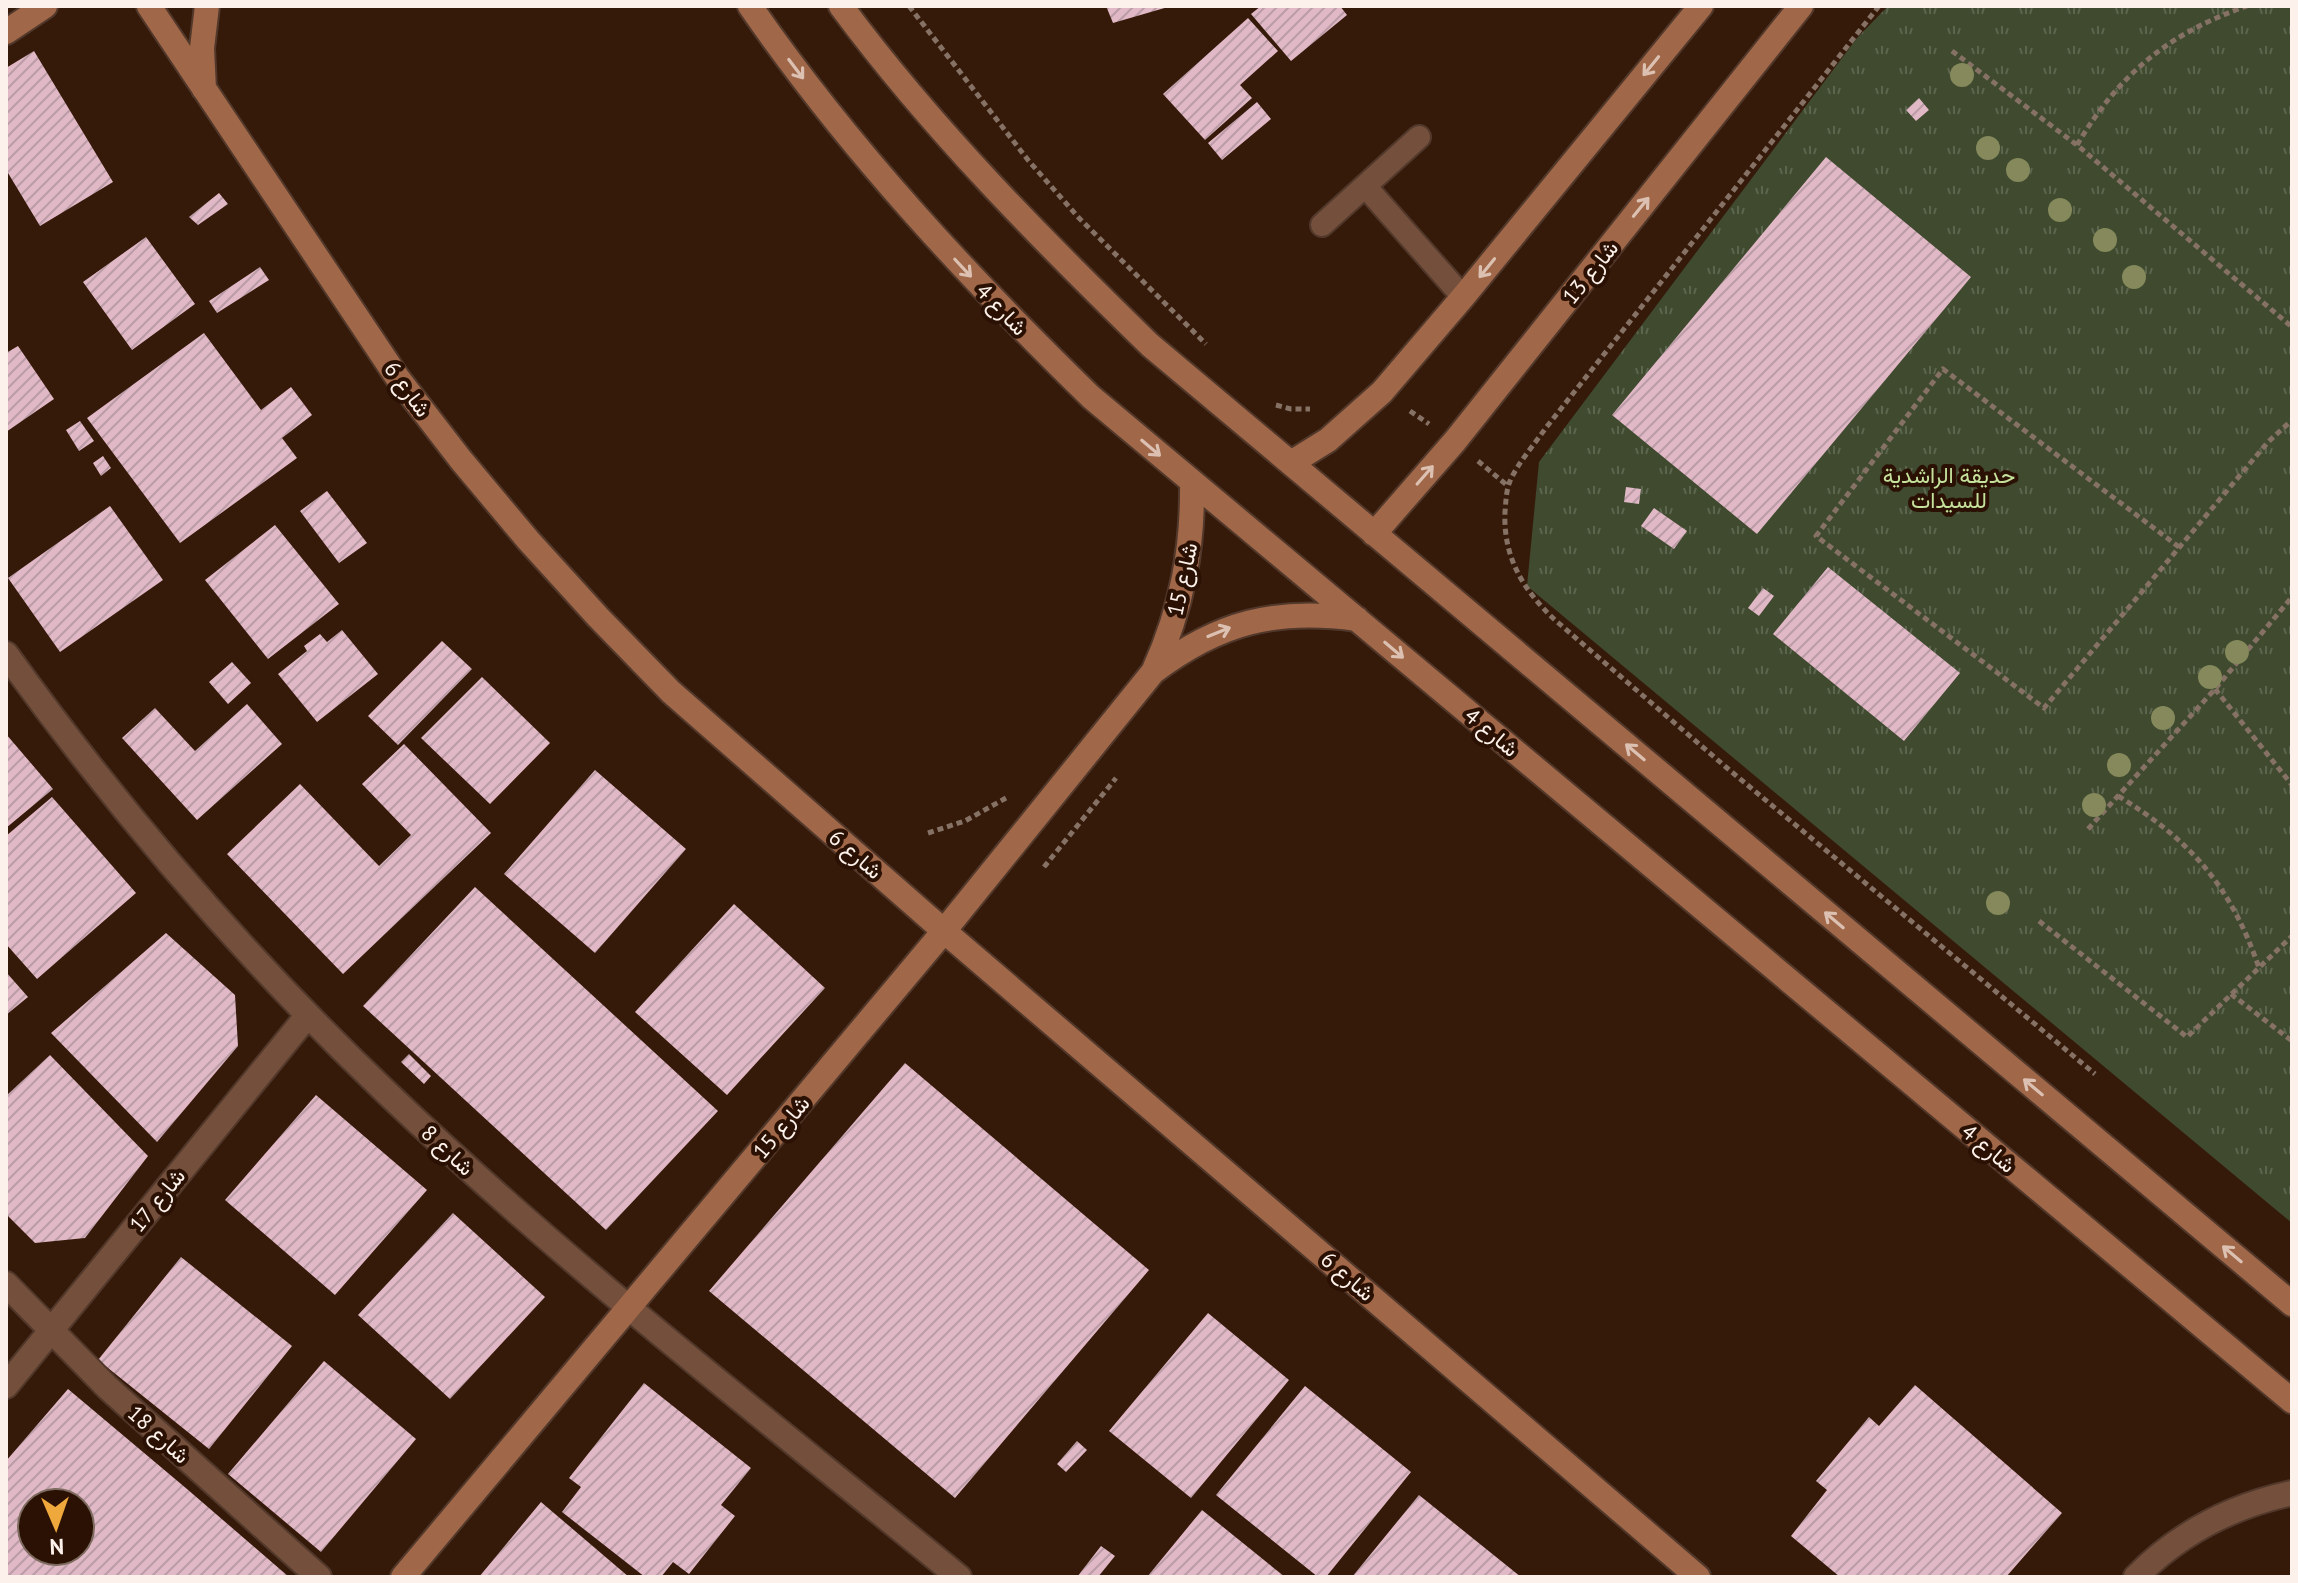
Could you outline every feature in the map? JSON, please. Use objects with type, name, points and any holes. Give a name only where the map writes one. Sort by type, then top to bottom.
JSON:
[{"type":"street","points":[[6,32],[45,6]]},
{"type":"street","name":"شارع 6","points":[[149,6],[397,377],[461,460],[538,551],[671,692],[944,931],[1698,1577]]},
{"type":"street","points":[[204,92],[202,48],[207,6]]},
{"type":"street","name":"شارع 4","points":[[750,6],[817,97],[938,242],[1091,397],[2292,1401]]},
{"type":"street","points":[[841,6],[923,108],[1043,240],[1150,345],[2292,1304]]},
{"type":"street","points":[[1291,463],[1328,440],[1361,413],[1463,297],[1701,6]]},
{"type":"street","name":"شارع 13","points":[[1374,534],[1455,441],[1801,6]]},
{"type":"street","name":"شارع 15","points":[[1153,672],[1169,636],[1189,560],[1193,521],[1192,482]]},
{"type":"street","name":"شارع 15","points":[[403,1577],[944,931],[1153,672],[1182,650],[1214,633],[1249,621],[1284,615],[1321,614],[1357,619]]},
{"type":"street","name":"شارع 8","points":[[6,654],[122,805],[213,912],[308,1015],[465,1166],[629,1308],[959,1577]]},
{"type":"street","name":"شارع 17","points":[[6,1386],[308,1015]]},
{"type":"street","name":"شارع 18","points":[[6,1284],[107,1387],[319,1577]]},
{"type":"street","points":[[2136,1577],[2179,1540],[2219,1516],[2263,1499],[2292,1493]]},
{"type":"lane","points":[[1322,225],[1419,137]]},
{"type":"lane","points":[[1365,186],[1463,297]]},
{"type":"path","points":[[909,6],[1028,160],[1079,218],[1211,348]]},
{"type":"path","points":[[1879,6],[1545,429],[1514,474],[1508,486],[1505,527],[1509,554],[1519,579],[1535,602],[1555,620],[1727,768],[2095,1074]]},
{"type":"path","points":[[2077,145],[2102,105],[2133,70],[2186,31],[2247,6]]},
{"type":"path","points":[[1952,51],[2077,145],[2292,327]]},
{"type":"path","points":[[2179,547],[1943,369],[1816,536],[2044,708],[2268,442],[2292,420]]},
{"type":"path","points":[[1273,404],[1291,409],[1320,406]]},
{"type":"path","points":[[2088,829],[2215,689],[2292,597]]},
{"type":"path","points":[[2215,689],[2292,785]]},
{"type":"path","points":[[1044,867],[1121,770]]},
{"type":"path","points":[[928,833],[965,821],[1013,792]]},
{"type":"path","points":[[2118,796],[2168,829],[2213,874],[2248,934],[2259,968]]},
{"type":"path","points":[[2039,921],[2187,1037],[2292,936]]},
{"type":"path","points":[[2231,994],[2292,1041]]},
{"type":"green space","name":"حديقة الراشدية للسيدات","points":[[1888,6],[2292,6],[2292,1223],[1527,586],[1539,462],[1857,38]]},
{"type":"building","points":[[1106,6],[1168,6],[1168,7],[1113,23]]},
{"type":"building","points":[[1261,6],[1340,6],[1347,15],[1291,61],[1251,14]]},
{"type":"building","points":[[1248,18],[1278,51],[1240,85],[1252,98],[1205,140],[1163,94]]},
{"type":"building","points":[[34,51],[113,182],[40,226],[8,173],[6,175],[6,68]]},
{"type":"building","points":[[1919,98],[1929,110],[1916,121],[1906,110]]},
{"type":"building","points":[[1257,102],[1271,119],[1222,160],[1208,143]]},
{"type":"building","points":[[1826,157],[1971,277],[1757,534],[1612,415]]},
{"type":"building","points":[[219,193],[228,204],[198,225],[189,217]]},
{"type":"building","points":[[146,237],[195,304],[132,350],[83,282]]},
{"type":"building","points":[[260,267],[269,280],[217,313],[209,301]]},
{"type":"building","points":[[204,333],[261,410],[291,387],[312,415],[282,438],[297,458],[180,543],[87,418]]},
{"type":"building","points":[[18,346],[54,399],[6,432],[6,353]]},
{"type":"building","points":[[80,421],[94,441],[79,451],[66,430]]},
{"type":"building","points":[[103,456],[111,468],[101,476],[93,463]]},
{"type":"building","points":[[1626,487],[1641,489],[1639,504],[1624,502]]},
{"type":"building","points":[[327,491],[367,543],[339,563],[300,511]]},
{"type":"building","points":[[110,506],[163,580],[60,652],[8,578]]},
{"type":"building","points":[[1654,508],[1687,531],[1674,549],[1641,526]]},
{"type":"building","points":[[275,525],[339,604],[268,659],[205,580]]},
{"type":"building","points":[[1828,567],[1960,673],[1904,741],[1773,634]]},
{"type":"building","points":[[1763,588],[1774,596],[1759,616],[1748,608]]},
{"type":"building","points":[[342,630],[378,674],[317,722],[278,674],[307,651],[304,646],[320,634],[327,642]]},
{"type":"building","points":[[442,641],[472,669],[398,745],[368,716]]},
{"type":"building","points":[[232,662],[251,683],[228,704],[209,682]]},
{"type":"building","points":[[482,677],[550,743],[490,804],[421,738]]},
{"type":"building","points":[[247,704],[282,744],[197,820],[122,738],[155,708],[195,751]]},
{"type":"building","points":[[6,734],[53,789],[6,828]]},
{"type":"building","points":[[404,744],[491,833],[343,974],[227,854],[300,784],[379,866],[411,835],[362,784]]},
{"type":"building","points":[[595,770],[686,849],[595,953],[504,874]]},
{"type":"building","points":[[52,797],[136,893],[37,979],[6,944],[6,836]]},
{"type":"building","points":[[475,887],[718,1111],[606,1230],[363,1006]]},
{"type":"building","points":[[734,904],[825,988],[727,1095],[635,1012]]},
{"type":"building","points":[[166,933],[235,995],[238,1046],[157,1142],[51,1033]]},
{"type":"building","points":[[6,972],[28,997],[6,1015]]},
{"type":"building","points":[[409,1054],[431,1076],[424,1084],[401,1062]]},
{"type":"building","points":[[50,1055],[148,1156],[85,1238],[35,1243],[6,1214],[6,1096]]},
{"type":"building","points":[[905,1063],[1149,1270],[955,1498],[709,1291]]},
{"type":"building","points":[[316,1095],[427,1190],[335,1295],[225,1200]]},
{"type":"building","points":[[453,1213],[545,1297],[450,1399],[358,1315]]},
{"type":"building","points":[[181,1257],[292,1346],[209,1449],[98,1360]]},
{"type":"building","points":[[1208,1313],[1289,1380],[1191,1498],[1109,1431]]},
{"type":"building","points":[[324,1361],[416,1439],[321,1552],[228,1474]]},
{"type":"building","points":[[644,1383],[751,1468],[721,1505],[735,1516],[689,1574],[673,1562],[661,1577],[645,1577],[562,1512],[581,1487],[569,1478]]},
{"type":"building","points":[[1915,1385],[2062,1513],[2006,1577],[1840,1577],[1791,1536],[1827,1490],[1816,1481],[1869,1417],[1879,1426]]},
{"type":"building","points":[[1305,1386],[1411,1472],[1326,1577],[1318,1577],[1216,1495]]},
{"type":"building","points":[[68,1389],[289,1577],[6,1577],[6,1461]]},
{"type":"building","points":[[1077,1441],[1087,1450],[1066,1472],[1057,1464]]},
{"type":"building","points":[[1419,1495],[1521,1577],[1352,1577]]},
{"type":"building","points":[[541,1502],[629,1577],[479,1577]]},
{"type":"building","points":[[1202,1510],[1285,1577],[1147,1577]]},
{"type":"building","points":[[1101,1546],[1115,1556],[1098,1577],[1077,1577]]}]
